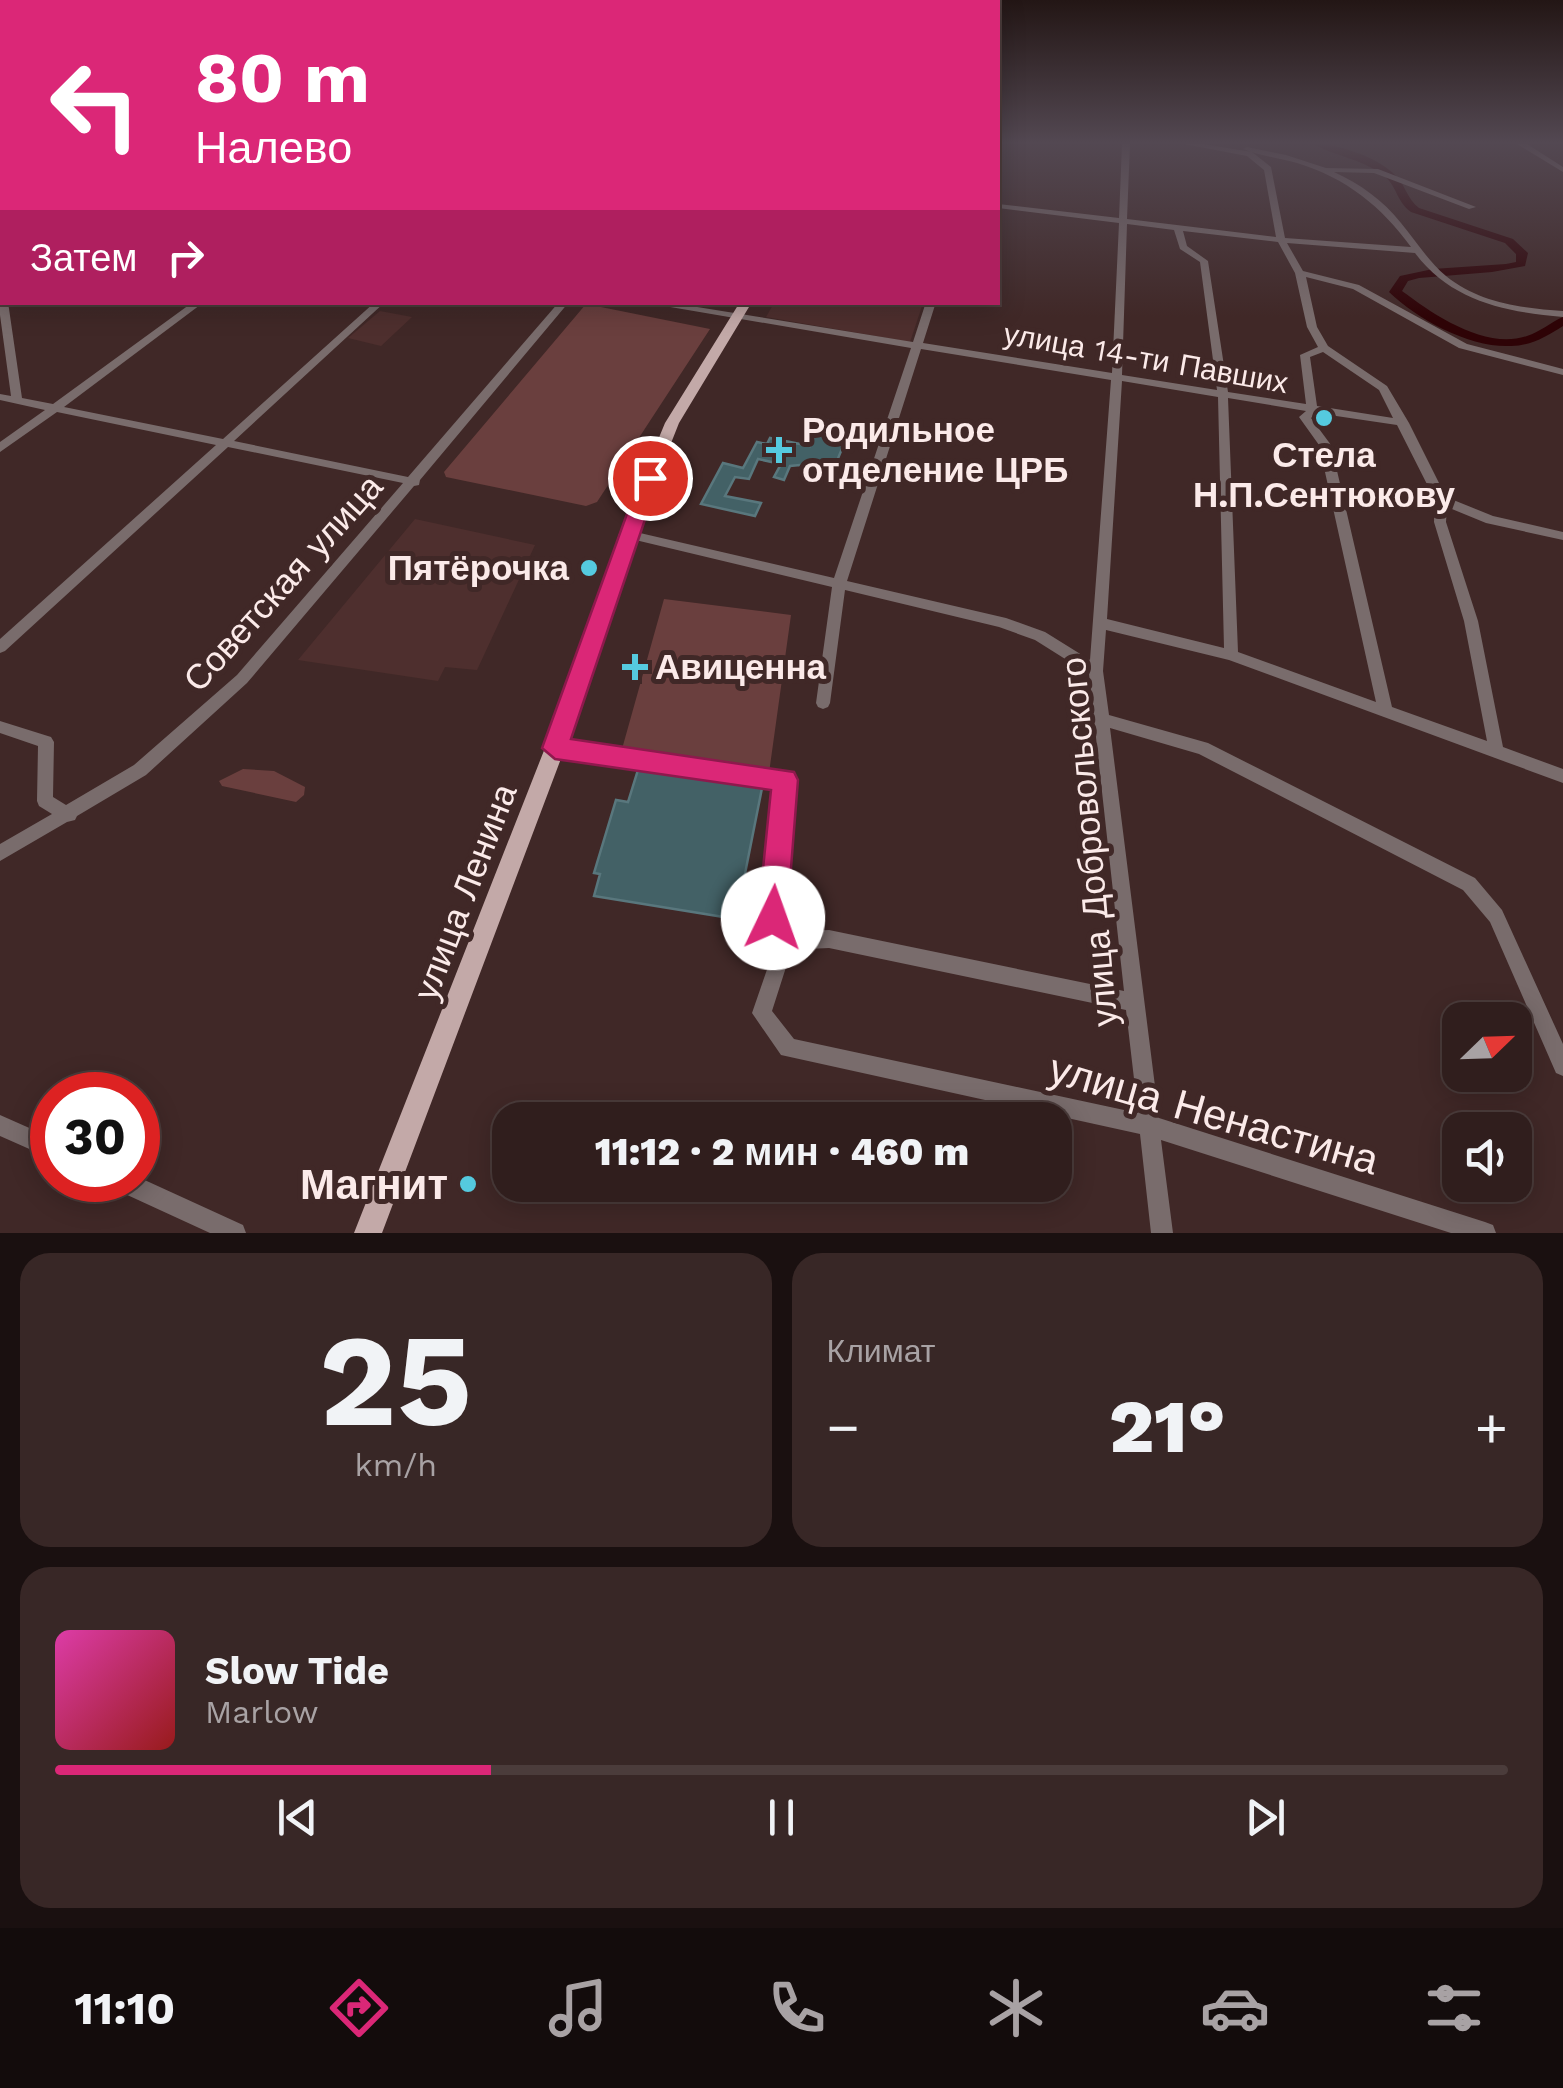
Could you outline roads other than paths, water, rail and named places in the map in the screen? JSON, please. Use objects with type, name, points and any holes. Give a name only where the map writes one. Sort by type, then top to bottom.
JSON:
[{"type":"main road","name":"улица Ленина","points":[[368,1233],[555,748],[627,534],[672,423],[741,310]]},
{"type":"street","name":"улица Добровольского","points":[[1123,202],[1117,376],[1096,671],[1162,1233]]},
{"type":"street","points":[[1274,202],[1281,240],[1300,272],[1312,327],[1324,348],[1382,388],[1441,500],[1440,522],[1471,622],[1496,749]]},
{"type":"street","points":[[1375,202],[1442,278],[1510,310],[1563,314]]},
{"type":"street","points":[[1457,202],[1472,207]]},
{"type":"street","points":[[1000,206],[1281,240],[1416,250]]},
{"type":"street","points":[[1178,229],[1183,246],[1204,261],[1223,396],[1231,655]]},
{"type":"street","points":[[1300,272],[1356,288],[1463,346],[1563,372]]},
{"type":"street","points":[[0,448],[196,305]]},
{"type":"street","points":[[0,647],[379,305]]},
{"type":"street","name":"Советская улица","points":[[0,853],[69,816],[140,770],[242,679],[415,482],[562,305]]},
{"type":"street","name":"улица 14-ти Павших","points":[[681,305],[741,310],[916,346],[1402,423]]},
{"type":"street","points":[[822,703],[840,581],[930,305]]},
{"type":"street","points":[[2,326],[17,399]]},
{"type":"street","points":[[1324,348],[1305,354],[1312,411],[1305,417],[1325,445],[1330,461],[1385,708]]},
{"type":"street","points":[[0,398],[415,482]]},
{"type":"street","points":[[1441,500],[1490,520],[1563,536]]},
{"type":"street","points":[[627,534],[840,581],[1001,622],[1040,636],[1096,671]]},
{"type":"street","points":[[1100,623],[1231,655],[1563,776]]},
{"type":"street","points":[[1104,720],[1203,748],[1469,884],[1496,916],[1563,1066]]},
{"type":"street","points":[[0,727],[46,742],[45,800],[69,816]]},
{"type":"street","points":[[555,748],[785,780],[772,898],[781,956],[805,940],[828,940],[1132,1002]]},
{"type":"street","name":"улица Ненастина","points":[[781,956],[762,1013],[788,1048],[1150,1126],[1485,1233]]},
{"type":"street","points":[[0,1125],[30,1139]]},
{"type":"street","points":[[160,1198],[236,1233]]},
{"type":"waterway","points":[[1404,202],[1415,210],[1509,241],[1522,253],[1521,264],[1404,278],[1395,292],[1458,330],[1494,341],[1528,340],[1563,321]]},
{"type":"place","name":"Стела Н.П.Сентюкову","points":[[1324,418]]},
{"type":"place","name":"Родильное отделение ЦРБ","points":[[779,450]]},
{"type":"place","name":"Пятёрочка","points":[[589,568]]},
{"type":"place","name":"Авиценна","points":[[635,667]]},
{"type":"place","name":"Магнит","points":[[468,1184]]}]
